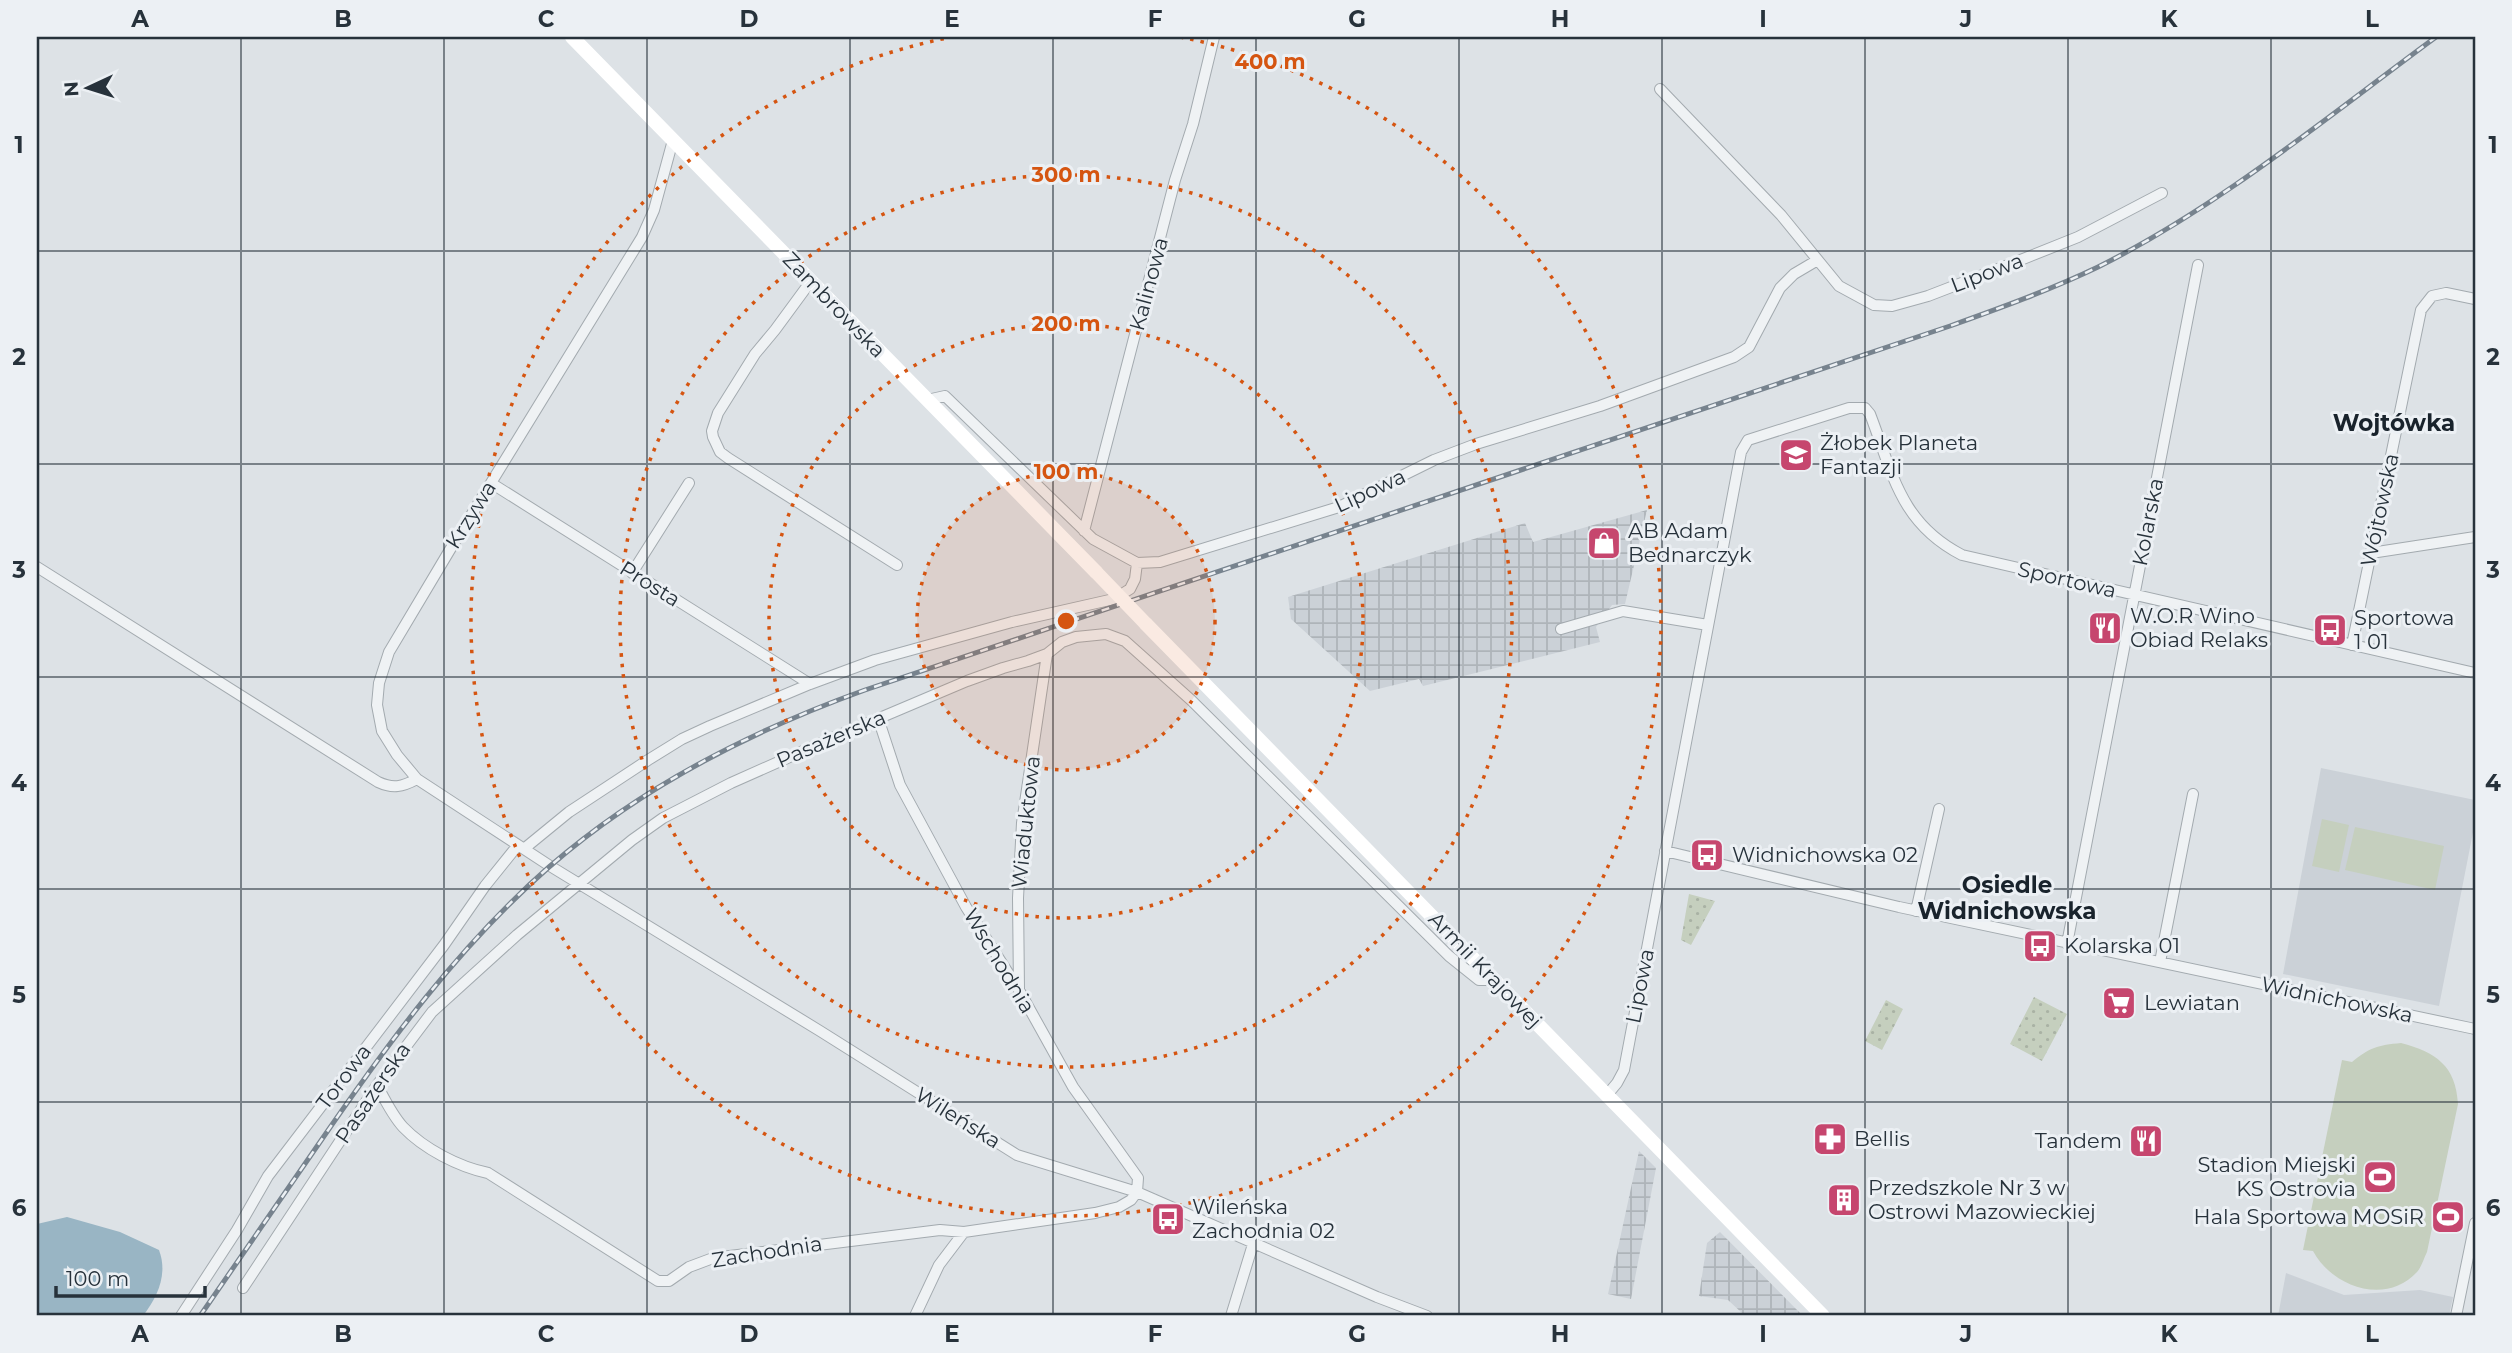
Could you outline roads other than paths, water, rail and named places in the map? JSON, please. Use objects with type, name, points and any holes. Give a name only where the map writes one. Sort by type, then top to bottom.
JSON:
[{"type":"main road","name":"Zambrowska","points":[[572,37],[1096,572]]},
{"type":"main road","name":"Armii Krajowej","points":[[1096,572],[1823,1316]]},
{"type":"street","name":"Kalinowa","points":[[1084,531],[1214,37]]},
{"type":"street","name":"Lipowa","points":[[1660,89],[1780,215],[1839,286],[1874,305],[1892,306],[1928,296],[2078,237],[2162,193]]},
{"type":"street","name":"Krzywa","points":[[521,847],[417,779],[382,731],[377,705],[379,683],[389,653],[403,626],[642,237],[654,210],[673,140]]},
{"type":"street","name":"Lipowa","points":[[1137,563],[1160,562],[1339,507],[1434,460],[1476,444],[1600,406],[1734,357],[1749,347],[1780,288],[1794,274],[1816,261]]},
{"type":"street","name":"Kolarska","points":[[2067,944],[2198,265]]},
{"type":"street","points":[[811,281],[755,354],[718,413],[712,431],[713,437],[720,452],[728,458],[897,565]]},
{"type":"street","name":"Wójtowska","points":[[2352,645],[2421,310],[2432,296],[2446,293],[2475,299]]},
{"type":"street","points":[[927,400],[944,396],[1093,539],[1137,563]]},
{"type":"street","name":"Sportowa","points":[[1744,445],[1748,440],[1849,408],[1865,408],[1870,414],[1901,497],[1913,517],[1928,534],[1962,555],[2475,673]]},
{"type":"street","name":"Lipowa","points":[[1608,1095],[1624,1070],[1744,445]]},
{"type":"street","name":"Prosta","points":[[491,483],[810,684]]},
{"type":"street","points":[[632,573],[689,483]]},
{"type":"street","points":[[2371,553],[2475,537]]},
{"type":"street","name":"Torowa","points":[[181,1316],[237,1230],[268,1176],[444,945],[485,886],[521,847],[569,812],[682,740],[810,684],[875,660],[1012,622],[1114,599],[1130,589],[1135,579],[1137,563]]},
{"type":"street","points":[[37,567],[378,782],[403,787],[417,779]]},
{"type":"street","points":[[1561,629],[1623,611],[1708,625]]},
{"type":"street","name":"Pasażerska","points":[[243,1288],[377,1085],[432,1012],[477,970],[632,840],[663,818],[731,783],[967,681],[1046,654],[1062,642],[1093,634],[1105,634],[1125,641],[1191,699],[1449,956],[1479,980],[1494,980]]},
{"type":"street","name":"Wiaduktowa","points":[[1019,990],[1018,898],[1022,823],[1046,654]]},
{"type":"street","name":"Wschodnia","points":[[878,718],[900,785],[966,907],[1019,990],[1073,1087],[1138,1178],[1137,1192]]},
{"type":"street","points":[[2160,962],[2193,794]]},
{"type":"street","points":[[1916,911],[1938,809]]},
{"type":"street","name":"Wileńska","points":[[521,847],[1017,1155],[1137,1192],[1377,1297],[1427,1316]]},
{"type":"street","name":"Widnichowska","points":[[1665,851],[1916,911],[2475,1029]]},
{"type":"street","name":"Zachodnia","points":[[377,1085],[404,1127],[431,1148],[470,1170],[488,1173],[658,1281],[669,1281],[690,1267],[713,1258],[940,1230],[964,1231],[1095,1213],[1119,1207],[1131,1200],[1137,1192]]},
{"type":"street","points":[[2456,1316],[2475,1223]]},
{"type":"street","points":[[915,1316],[939,1265],[964,1231]]},
{"type":"street","points":[[1231,1316],[1254,1241]]},
{"type":"water","points":[[67,1217],[120,1232],[159,1250],[162,1276],[153,1301],[143,1316],[37,1316],[37,1224]]},
{"type":"railway","points":[[200,1316],[346,1105],[398,1033],[454,963],[516,898],[584,838],[621,811],[699,764],[780,724],[865,690],[1950,326],[2062,283],[2143,243],[2230,189],[2436,37]]},
{"type":"place","name":"Żłobek Planeta Fantazji","points":[[1796,455]]},
{"type":"place","name":"AB Adam Bednarczyk","points":[[1604,543]]},
{"type":"place","name":"W.O.R Wino Obiad Relaks","points":[[2105,628]]},
{"type":"place","name":"Sportowa 1 01","points":[[2330,630]]},
{"type":"place","name":"Widnichowska 02","points":[[1707,855]]},
{"type":"place","name":"Kolarska 01","points":[[2040,946]]},
{"type":"place","name":"Lewiatan","points":[[2119,1003]]},
{"type":"place","name":"Bellis","points":[[1830,1139]]},
{"type":"place","name":"Tandem","points":[[2146,1141]]},
{"type":"place","name":"Stadion Miejski KS Ostrovia","points":[[2380,1177]]},
{"type":"place","name":"Przedszkole Nr 3 w Ostrowi Mazowieckiej","points":[[1844,1200]]},
{"type":"place","name":"Hala Sportowa MOSiR","points":[[2448,1217]]},
{"type":"place","name":"Wileńska Zachodnia 02","points":[[1168,1219]]},
{"type":"district","name":"Wojtówka","points":[[2394,423]]},
{"type":"district","name":"Osiedle Widnichowska","points":[[2007,898]]}]
